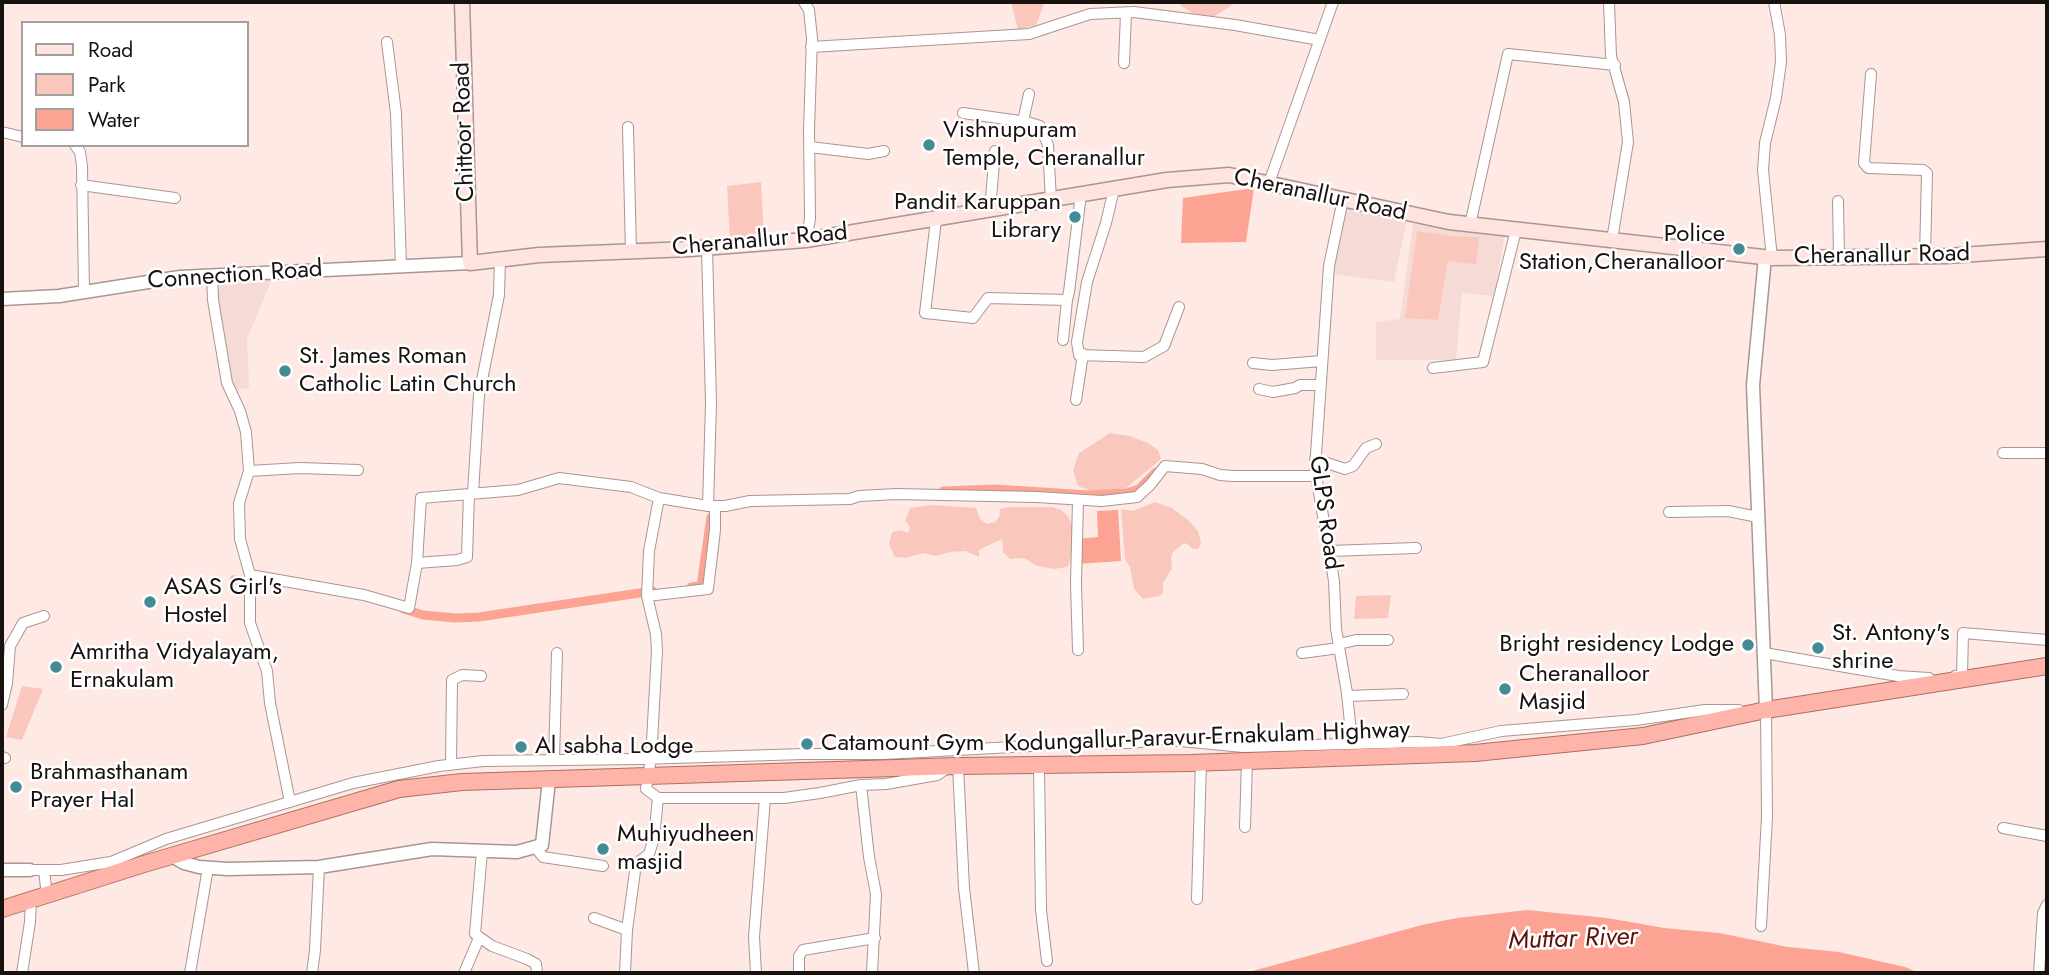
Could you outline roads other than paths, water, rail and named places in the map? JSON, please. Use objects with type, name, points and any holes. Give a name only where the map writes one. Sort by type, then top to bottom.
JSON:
[{"type":"highway","name":"Kodungallur-Paravur-Ernakulam Highway","points":[[2,909],[47,895],[111,868],[172,856],[399,789],[462,782],[1488,752],[1643,736],[1766,710],[2047,666]]},
{"type":"main road","name":"Chittoor Road","points":[[462,2],[470,263]]},
{"type":"main road","name":"Cheranallur Road","points":[[470,263],[539,255],[707,248],[806,240],[1167,180],[1229,175],[1449,222],[1768,258],[1925,257],[2047,249]]},
{"type":"street","points":[[804,2],[808,10],[811,47],[810,219],[806,240]]},
{"type":"street","points":[[1269,183],[1333,2]]},
{"type":"street","points":[[1609,2],[1611,56],[1624,102],[1628,142],[1612,240]]},
{"type":"street","points":[[1761,926],[1767,817],[1766,710],[1753,385],[1768,258],[1763,170],[1765,143],[1781,62],[1780,35],[1774,2]]},
{"type":"street","points":[[811,47],[1029,34],[1090,15],[1134,12],[1235,25],[1320,40]]},
{"type":"street","points":[[1124,63],[1126,13]]},
{"type":"street","points":[[387,42],[396,113],[401,266]]},
{"type":"street","points":[[1470,225],[1508,54],[1615,65]]},
{"type":"street","points":[[1871,74],[1864,163],[1868,168],[1923,170],[1927,173],[1925,257]]},
{"type":"street","points":[[1023,121],[1029,94]]},
{"type":"street","points":[[963,113],[1040,125],[1048,145],[1051,200]]},
{"type":"street","points":[[628,127],[631,251]]},
{"type":"street","points":[[2,132],[21,137]]},
{"type":"street","points":[[76,147],[81,159],[84,291]]},
{"type":"street","points":[[810,147],[868,154],[884,151]]},
{"type":"street","points":[[990,210],[995,151]]},
{"type":"street","points":[[81,185],[176,198]]},
{"type":"street","points":[[1114,189],[1087,282],[1077,342],[1079,355],[1144,357],[1164,346],[1179,307]]},
{"type":"street","points":[[1063,340],[1081,194]]},
{"type":"street","name":"GLPS Road","points":[[1343,200],[1329,266],[1315,470],[1329,551],[1352,743]]},
{"type":"street","points":[[1838,201],[1839,257]]},
{"type":"street","points":[[936,220],[925,313],[973,318],[988,298],[1067,300]]},
{"type":"street","points":[[1433,368],[1483,362],[1516,230]]},
{"type":"street","points":[[647,593],[708,589],[715,530],[711,506],[707,248]]},
{"type":"street","points":[[417,563],[457,561],[467,557],[479,396],[499,295],[500,260]]},
{"type":"street","name":"Connection Road","points":[[2,299],[59,296],[180,277],[470,263]]},
{"type":"street","points":[[212,276],[212,300],[223,362],[246,432],[249,471],[239,503],[240,539],[250,579],[250,623],[267,671],[270,703],[290,802]]},
{"type":"street","points":[[1076,400],[1083,354]]},
{"type":"street","points":[[1254,363],[1272,365],[1322,361]]},
{"type":"street","points":[[1259,389],[1273,392],[1300,385],[1320,385]]},
{"type":"street","points":[[250,579],[364,595],[409,608],[417,563],[421,498],[517,490],[559,478],[631,487],[659,498],[711,506],[750,501],[850,499],[859,496],[896,495],[1102,501],[1136,496],[1150,485],[1165,466],[1194,468],[1233,476],[1349,468],[1366,448],[1376,444]]},
{"type":"street","points":[[2003,453],[2047,453]]},
{"type":"street","points":[[249,471],[300,468],[358,470]]},
{"type":"street","points":[[659,498],[649,551],[647,593],[657,651],[651,759],[646,789],[658,797],[765,797],[886,784],[937,775],[954,767],[974,973]]},
{"type":"street","points":[[1078,500],[1078,650]]},
{"type":"street","points":[[1669,512],[1728,511],[1758,517]]},
{"type":"street","points":[[1329,551],[1416,548]]},
{"type":"street","points":[[2,705],[10,646],[23,622],[44,616]]},
{"type":"street","points":[[1764,653],[1917,678],[1962,675],[1963,633],[2047,640]]},
{"type":"street","points":[[1302,653],[1356,640],[1388,640]]},
{"type":"street","points":[[554,758],[557,653]]},
{"type":"street","points":[[451,764],[452,680],[458,676],[481,676]]},
{"type":"street","points":[[1348,696],[1403,694]]},
{"type":"street","points":[[2,870],[111,868],[166,839],[353,783],[451,764],[482,761],[895,754],[1067,744],[1132,744],[1160,739],[1243,747],[1352,743],[1441,744],[1501,731],[1636,720],[1704,710],[1766,710]]},
{"type":"street","points":[[1245,827],[1247,761]]},
{"type":"street","points":[[1198,899],[1201,762]]},
{"type":"street","points":[[1039,766],[1041,910],[1047,961]]},
{"type":"street","points":[[172,856],[184,863],[208,867],[319,867],[432,849],[517,852],[542,845],[549,780]]},
{"type":"street","points":[[862,785],[869,857],[876,894],[872,973]]},
{"type":"street","points":[[625,973],[627,930],[636,864],[649,854],[654,838],[658,797]]},
{"type":"street","points":[[756,973],[754,937],[765,797]]},
{"type":"street","points":[[2003,828],[2047,836]]},
{"type":"street","points":[[535,847],[543,857],[603,866]]},
{"type":"street","points":[[482,851],[475,934],[499,949],[536,964],[537,973]]},
{"type":"street","points":[[624,862],[636,864]]},
{"type":"street","points":[[190,973],[208,867]]},
{"type":"street","points":[[312,973],[319,867]]},
{"type":"street","points":[[44,870],[47,895]]},
{"type":"street","points":[[22,973],[31,900]]},
{"type":"street","points":[[2039,973],[2043,913],[2047,905]]},
{"type":"street","points":[[594,918],[627,930]]},
{"type":"street","points":[[799,973],[799,956],[803,950],[875,937]]},
{"type":"street","points":[[464,973],[479,938]]},
{"type":"water","points":[[1254,188],[1246,242],[1181,243],[1183,198]]},
{"type":"water","points":[[1118,510],[1121,561],[1077,564],[1076,539],[1098,537],[1097,511]]},
{"type":"water","name":"Muttar River","points":[[1527,910],[1719,933],[1788,947],[1839,952],[1905,967],[1919,973],[1245,973],[1422,925]]},
{"type":"waterway","points":[[943,491],[995,489],[1088,495],[1127,493],[1139,489],[1156,472]]},
{"type":"waterway","points":[[691,587],[701,586],[711,517]]},
{"type":"waterway","points":[[234,580],[257,581]]},
{"type":"waterway","points":[[404,609],[423,615],[479,617],[653,591]]},
{"type":"place","name":"Vishnupuram Temple, Cheranallur","points":[[929,145]]},
{"type":"place","name":"Pandit Karuppan Library","points":[[1075,217]]},
{"type":"place","name":"Police Station,Cheranalloor","points":[[1739,249]]},
{"type":"place","name":"St. James Roman Catholic Latin Church","points":[[285,371]]},
{"type":"place","name":"ASAS Girl's Hostel","points":[[150,602]]},
{"type":"place","name":"Bright residency Lodge","points":[[1748,645]]},
{"type":"place","name":"St. Antony's shrine","points":[[1818,648]]},
{"type":"place","name":"Amritha Vidyalayam, Ernakulam","points":[[56,667]]},
{"type":"place","name":"Cheranalloor Masjid","points":[[1505,689]]},
{"type":"place","name":"Catamount Gym","points":[[807,744]]},
{"type":"place","name":"Al sabha Lodge","points":[[521,747]]},
{"type":"place","name":"Brahmasthanam Prayer Hal","points":[[16,787]]},
{"type":"place","name":"Muhiyudheen masjid","points":[[603,849]]}]
